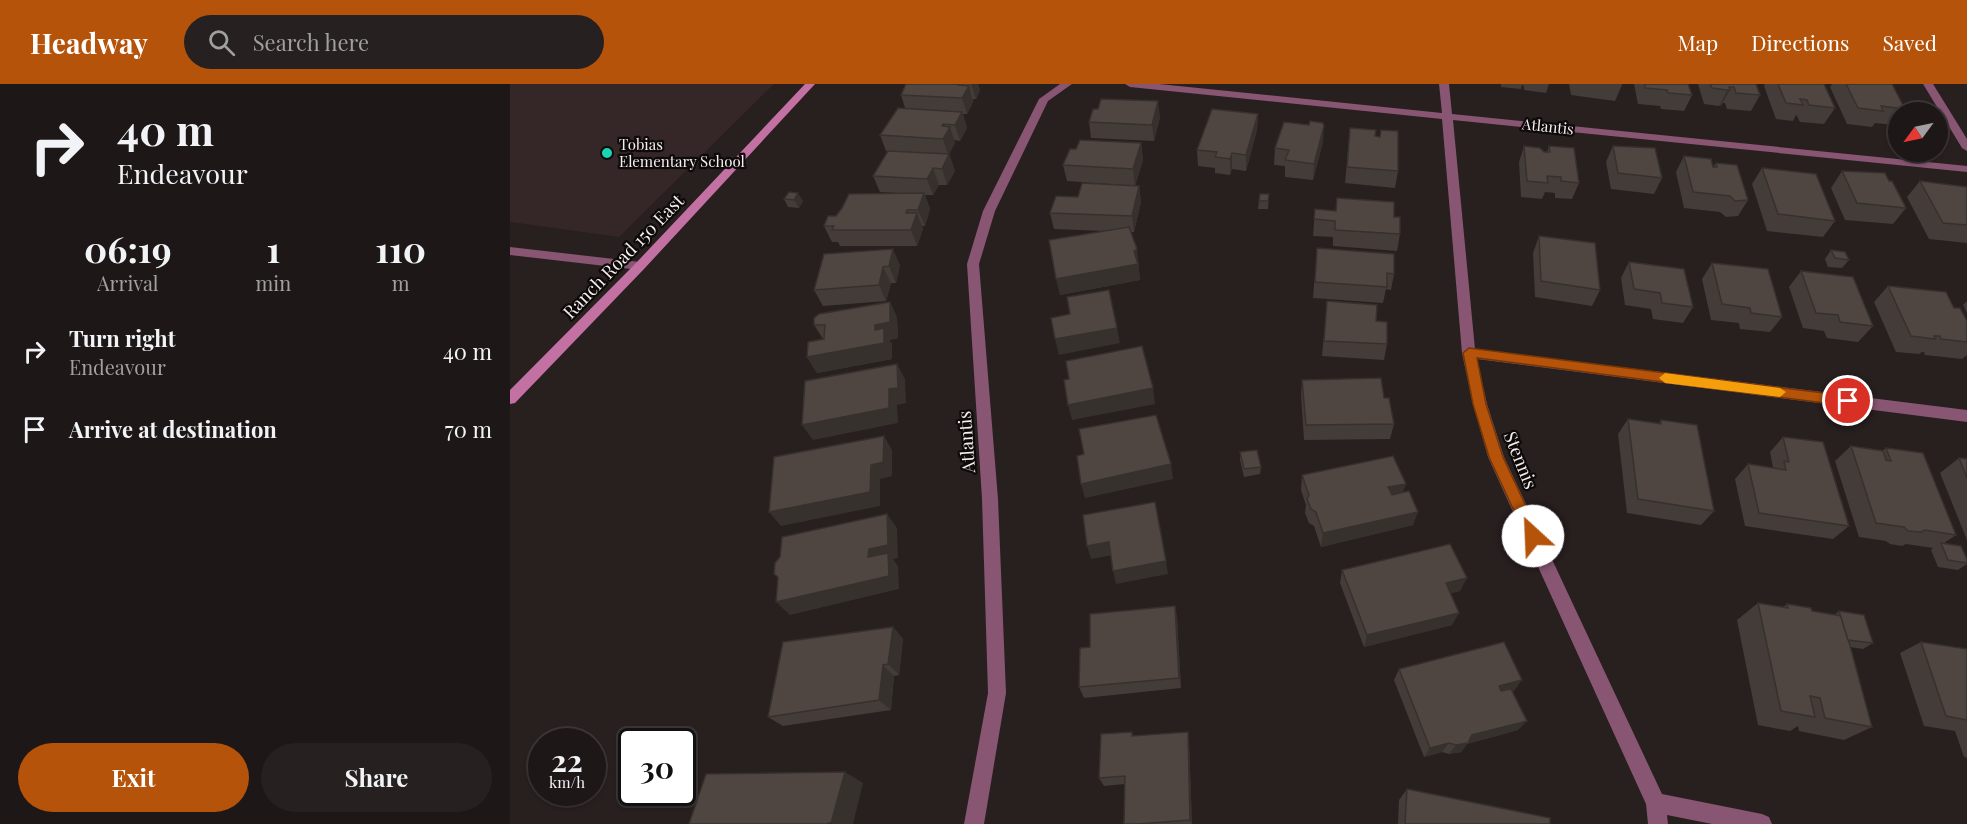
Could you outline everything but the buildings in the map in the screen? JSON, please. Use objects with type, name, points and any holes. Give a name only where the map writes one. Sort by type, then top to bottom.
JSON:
[{"type":"main road","name":"Ranch Road 150 East","points":[[510,399],[640,266],[810,84]]},
{"type":"street","name":"Atlantis","points":[[974,824],[997,693],[990,499],[973,264],[989,211],[1044,99],[1067,84]]},
{"type":"street","name":"Atlantis","points":[[1130,84],[1967,169]]},
{"type":"street","name":"Stennis","points":[[1444,84],[1469,353],[1480,404],[1496,457],[1656,803],[1658,824]]},
{"type":"street","points":[[1928,84],[1967,148]]},
{"type":"street","points":[[510,251],[640,266]]},
{"type":"street","points":[[1469,353],[1967,417]]},
{"type":"street","points":[[1656,803],[1762,824]]},
{"type":"shaded area","name":"Tobias Elementary School","points":[[510,84],[774,84],[619,237],[510,222]]},
{"type":"slow traffic","points":[[1665,378],[1780,392]]},
{"type":"place","name":"Tobias Elementary School","points":[[607,153]]},
{"type":"route","points":[[1533,536],[1496,457],[1480,404],[1469,353],[1848,401]]}]
